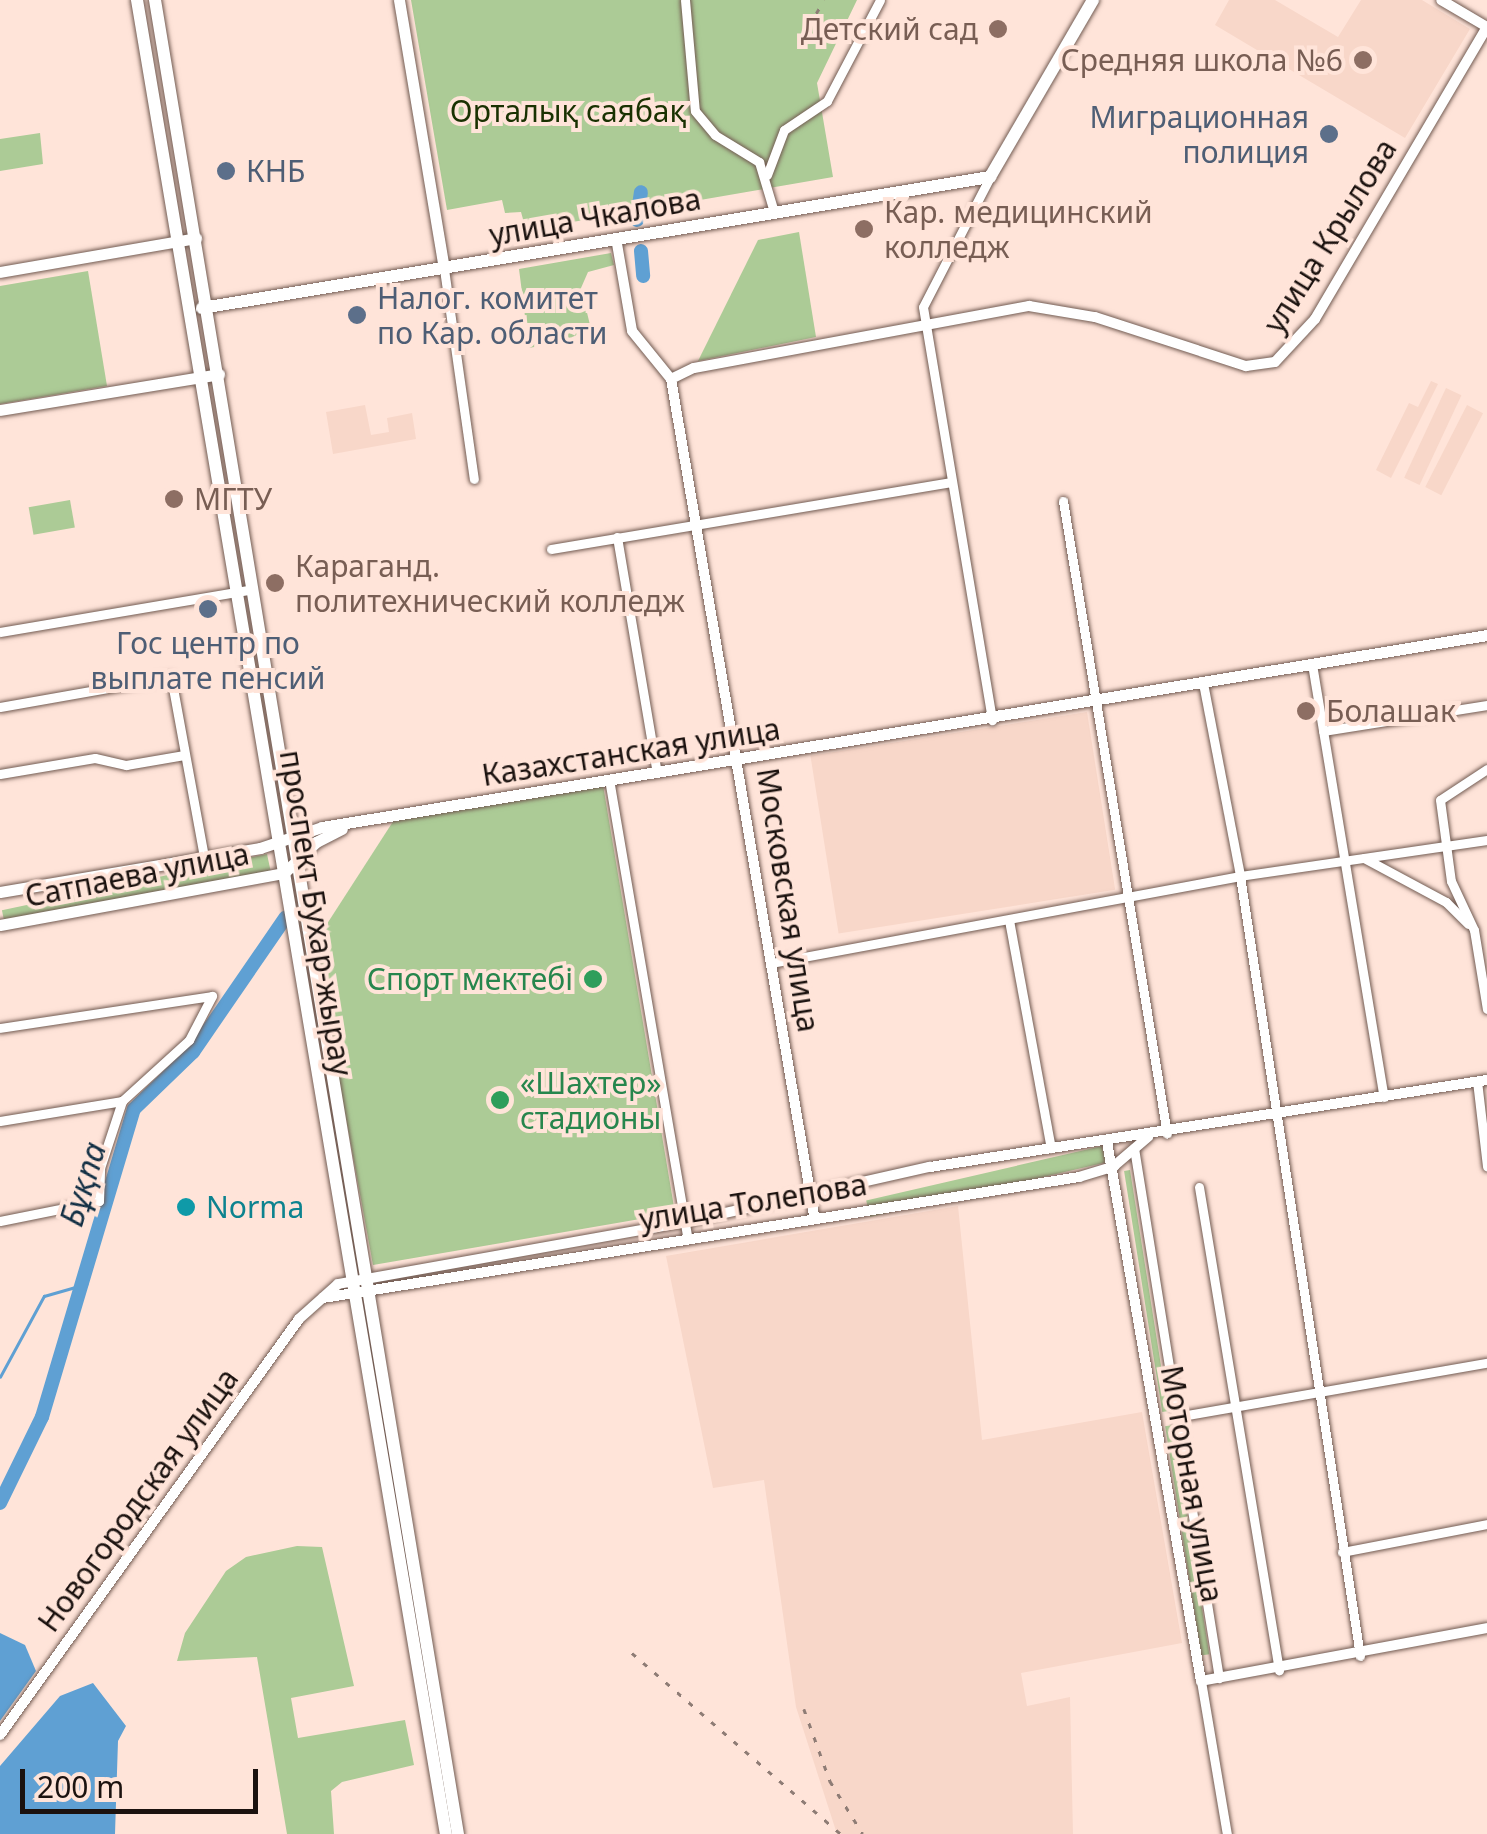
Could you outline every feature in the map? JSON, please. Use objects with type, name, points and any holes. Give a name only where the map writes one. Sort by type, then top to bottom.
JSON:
[{"type":"main road","name":"проспект Бухар-жырау","points":[[138,0],[201,376],[244,591],[361,1284],[420,1643],[446,1834]]},
{"type":"main road","name":"проспект Бухар-жырау","points":[[155,0],[219,374],[244,591]]},
{"type":"main road","points":[[399,0],[444,269]]},
{"type":"main road","points":[[990,177],[1092,0]]},
{"type":"main road","name":"улица Чкалова","points":[[190,310],[990,177]]},
{"type":"main road","points":[[0,272],[196,238]]},
{"type":"main road","points":[[0,410],[219,374]]},
{"type":"main road","name":"Казахстанская улица","points":[[285,836],[1487,635]]},
{"type":"main road","points":[[290,869],[316,842],[355,823]]},
{"type":"main road","name":"Сатпаева улица","points":[[0,892],[204,857],[285,836]]},
{"type":"main road","name":"Сатпаева улица","points":[[0,925],[290,869]]},
{"type":"main road","name":"проспект Бухар-жырау","points":[[420,1643],[458,1834]]},
{"type":"street","points":[[685,0],[695,111],[715,136],[759,162],[767,175],[774,212]]},
{"type":"street","points":[[767,175],[784,130],[826,101],[880,0]]},
{"type":"street","points":[[1441,0],[1487,27]]},
{"type":"street","name":"улица Крылова","points":[[671,378],[694,368],[924,322],[1048,306],[1246,366],[1275,362],[1315,319],[1487,27]]},
{"type":"street","points":[[990,177],[925,297],[924,322],[992,720]]},
{"type":"street","points":[[616,238],[632,331],[671,378]]},
{"type":"street","points":[[444,269],[474,479]]},
{"type":"street","name":"Московская улица","points":[[671,378],[741,759],[814,1216]]},
{"type":"street","points":[[551,549],[951,482]]},
{"type":"street","points":[[1062,501],[1167,1134]]},
{"type":"street","points":[[617,537],[656,773]]},
{"type":"street","points":[[0,632],[244,591]]},
{"type":"street","points":[[1312,664],[1384,1097]]},
{"type":"street","points":[[0,707],[170,677],[204,857]]},
{"type":"street","points":[[1203,683],[1240,876],[1316,1394],[1360,1656]]},
{"type":"street","points":[[1323,730],[1487,705]]},
{"type":"street","points":[[0,774],[95,758],[126,765],[184,755]]},
{"type":"street","points":[[1487,769],[1440,800],[1451,881],[1474,930],[1487,1010]]},
{"type":"street","points":[[609,779],[688,1237]]},
{"type":"street","points":[[772,963],[1128,902],[1240,876],[1487,840]]},
{"type":"street","points":[[1362,857],[1446,902],[1474,930]]},
{"type":"street","points":[[1009,920],[1050,1148]]},
{"type":"street","points":[[0,1028],[212,996],[189,1040],[122,1101],[100,1168],[100,1201],[0,1220]]},
{"type":"street","points":[[1482,1080],[1487,1166]]},
{"type":"street","name":"улица Толепова","points":[[361,1284],[1079,1177],[1114,1166],[1148,1137],[1482,1080]]},
{"type":"street","points":[[0,1120],[122,1101]]},
{"type":"street","name":"улица Толепова","points":[[361,1284],[1050,1148],[1107,1142],[1134,1146]]},
{"type":"street","name":"Моторная улица","points":[[1107,1142],[1227,1834]]},
{"type":"street","name":"Моторная улица","points":[[1134,1146],[1219,1678]]},
{"type":"street","points":[[1198,1186],[1280,1670]]},
{"type":"street","name":"Новогородская улица","points":[[0,1735],[299,1319],[322,1298],[361,1284]]},
{"type":"street","points":[[1176,1417],[1487,1363]]},
{"type":"street","points":[[1342,1552],[1487,1524]]},
{"type":"street","points":[[1201,1681],[1360,1656],[1487,1628]]},
{"type":"shaded area","name":"Средняя школа №6","points":[[1229,0],[1275,0],[1338,37],[1361,0],[1422,0],[1470,29],[1405,138],[1215,25]]},
{"type":"shaded area","points":[[1431,381],[1438,384],[1391,478],[1376,470],[1409,403],[1418,407]]},
{"type":"shaded area","points":[[1446,388],[1461,395],[1420,485],[1404,478]]},
{"type":"shaded area","points":[[365,405],[371,435],[389,432],[387,418],[412,413],[416,439],[333,454],[326,412]]},
{"type":"shaded area","points":[[1467,405],[1483,413],[1441,495],[1425,487]]},
{"type":"shaded area","points":[[1087,712],[1115,890],[839,934],[810,756]]},
{"type":"shaded area","points":[[958,1206],[982,1440],[1142,1412],[1182,1643],[1021,1673],[1027,1706],[1070,1697],[1073,1834],[837,1834],[796,1707],[764,1480],[713,1488],[666,1256]]},
{"type":"green space","name":"Орталық саябақ","points":[[411,0],[857,0],[817,83],[833,177],[526,230],[521,212],[505,213],[502,200],[447,210]]},
{"type":"green space","points":[[40,133],[43,164],[0,171],[0,139]]},
{"type":"green space","points":[[799,232],[816,337],[698,361],[758,240]]},
{"type":"green space","points":[[611,253],[614,265],[588,272],[581,288],[590,325],[570,340],[529,348],[519,269]]},
{"type":"green space","points":[[88,271],[107,386],[0,404],[0,286]]},
{"type":"green space","points":[[70,500],[75,528],[34,535],[29,507]]},
{"type":"green space","name":"«Шахтер» стадионы","points":[[603,785],[675,1213],[373,1265],[314,944],[394,820]]},
{"type":"green space","points":[[267,854],[271,873],[6,929],[2,910]]},
{"type":"green space","points":[[1102,1146],[1106,1163],[870,1217],[866,1200]]},
{"type":"green space","points":[[1130,1170],[1168,1411],[1162,1412],[1124,1171]]},
{"type":"green space","points":[[1173,1425],[1209,1654],[1201,1655],[1165,1426]]},
{"type":"green space","points":[[297,1546],[322,1547],[354,1686],[291,1698],[298,1738],[405,1720],[414,1765],[342,1782],[331,1791],[334,1834],[287,1834],[257,1657],[177,1661],[185,1633],[226,1571],[246,1557]]},
{"type":"water","points":[[0,1633],[25,1645],[36,1671],[0,1721]]},
{"type":"water","points":[[93,1683],[126,1726],[118,1741],[115,1834],[0,1834],[0,1766],[60,1696]]},
{"type":"waterway","points":[[637,220],[641,192]]},
{"type":"waterway","points":[[641,251],[643,276]]},
{"type":"waterway","name":"Бұқпа","points":[[0,1503],[42,1417],[134,1109],[193,1052],[285,918]]},
{"type":"waterway","points":[[0,1377],[44,1296],[86,1284]]},
{"type":"railway","points":[[801,39],[824,0]]},
{"type":"railway","points":[[632,1653],[841,1834]]},
{"type":"railway","points":[[804,1709],[830,1781],[863,1834]]},
{"type":"place","name":"Детский сад","points":[[998,29]]},
{"type":"place","name":"Средняя школа №6","points":[[1363,60]]},
{"type":"place","name":"Миграционная полиция","points":[[1329,134]]},
{"type":"place","name":"КНБ","points":[[226,171]]},
{"type":"place","name":"Кар. медицинский колледж","points":[[864,229]]},
{"type":"place","name":"Налог. комитет по Кар. области","points":[[357,315]]},
{"type":"place","name":"МГТУ","points":[[174,499]]},
{"type":"place","name":"Караганд. политехнический колледж","points":[[275,583]]},
{"type":"place","name":"Гос центр по выплате пенсий","points":[[208,609]]},
{"type":"place","name":"Болашак","points":[[1306,711]]},
{"type":"place","name":"Спорт мектебі","points":[[593,979]]},
{"type":"place","name":"«Шахтер» стадионы","points":[[500,1100]]},
{"type":"place","name":"Norma","points":[[186,1207]]}]
